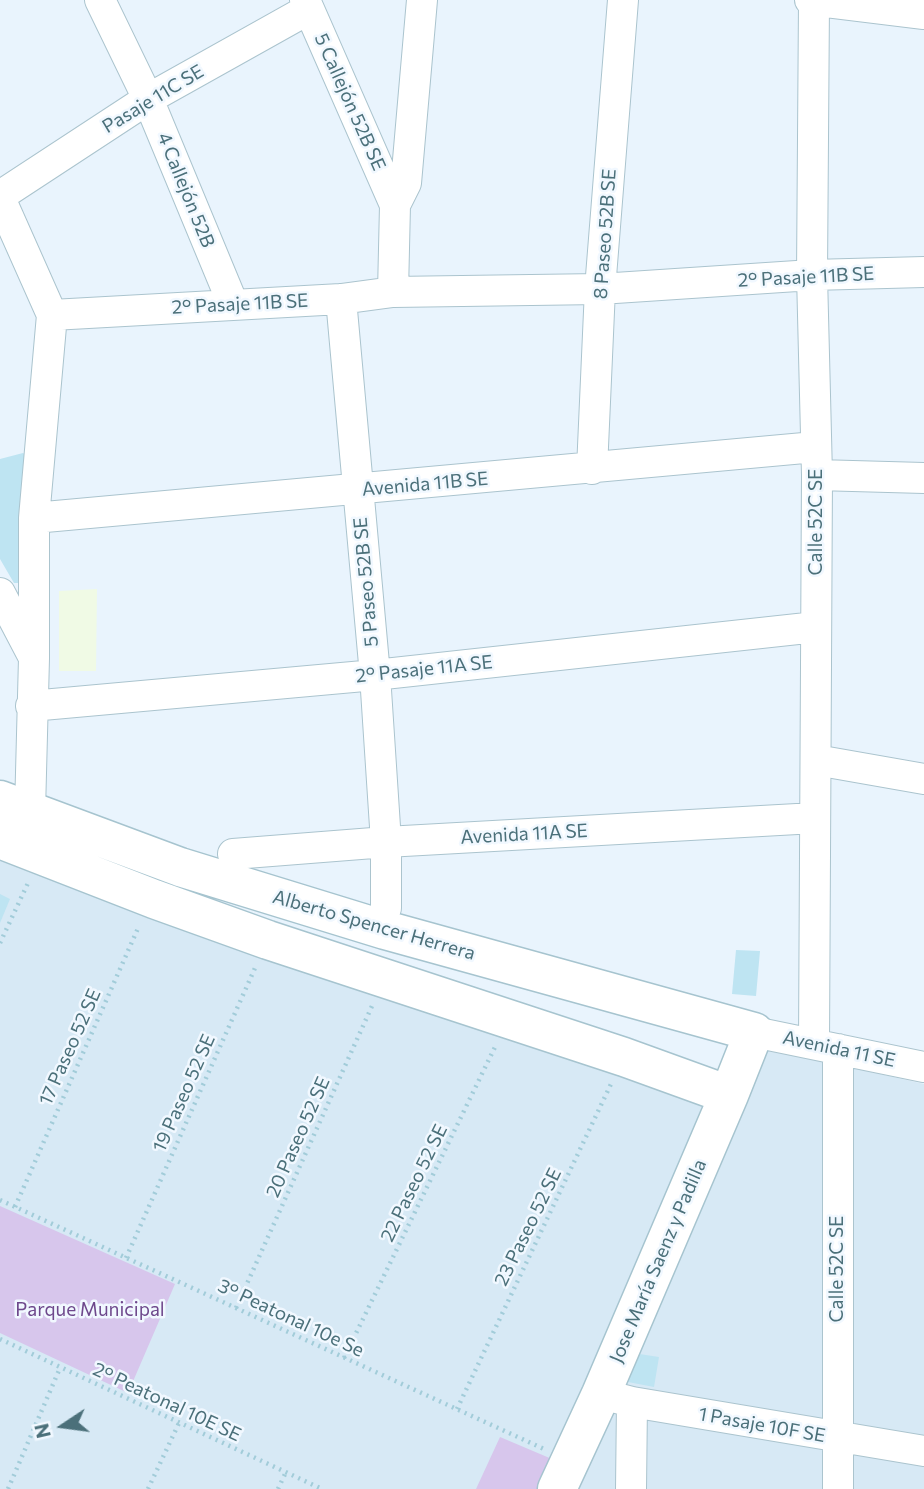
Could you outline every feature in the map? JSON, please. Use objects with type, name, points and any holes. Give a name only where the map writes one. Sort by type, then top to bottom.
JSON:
[{"type":"street","name":"4 Callejón 52B","points":[[100,0],[148,99],[233,304]]},
{"type":"street","points":[[393,292],[395,205],[406,183],[422,0]]},
{"type":"street","name":"8 Paseo 52B SE","points":[[592,469],[600,289],[623,0]]},
{"type":"street","points":[[812,0],[924,15]]},
{"type":"street","name":"Calle 52C SE","points":[[812,0],[812,275],[817,626],[815,818],[826,1047],[838,1489]]},
{"type":"street","name":"Pasaje 11C SE","points":[[0,197],[148,99],[307,4]]},
{"type":"street","name":"5 Callejón 52B SE","points":[[307,4],[395,205]]},
{"type":"street","points":[[0,197],[52,315],[34,518],[32,706],[15,805]]},
{"type":"street","name":"2° Pasaje 11B SE","points":[[52,315],[341,299],[393,292],[600,289],[812,275],[924,272]]},
{"type":"street","name":"5 Paseo 52B SE","points":[[341,299],[375,674],[386,842],[386,908]]},
{"type":"street","name":"Avenida 11B SE","points":[[34,518],[592,469],[816,461],[924,478]]},
{"type":"street","points":[[0,593],[34,657]]},
{"type":"street","name":"2° Pasaje 11A SE","points":[[32,706],[375,674],[817,626]]},
{"type":"street","points":[[816,760],[924,779]]},
{"type":"street","name":"Alberto Spencer Herrera","points":[[15,805],[180,867],[385,930],[754,1032]]},
{"type":"street","name":"Avenida 11A SE","points":[[233,854],[386,842],[815,818]]},
{"type":"street","points":[[0,839],[268,940],[638,1061],[729,1095]]},
{"type":"street","points":[[638,1061],[667,1062],[678,1050],[683,1034],[678,1017],[666,1006]]},
{"type":"street","name":"Avenida 11 SE","points":[[754,1032],[924,1067]]},
{"type":"street","name":"Jose María Saenz y Padilla","points":[[564,1475],[617,1398],[754,1032]]},
{"type":"street","points":[[617,1398],[631,1489]]},
{"type":"street","name":"1 Pasaje 10F SE","points":[[617,1398],[924,1451]]},
{"type":"path","points":[[0,943],[42,854]]},
{"type":"path","name":"17 Paseo 52 SE","points":[[15,1207],[138,928],[154,899]]},
{"type":"path","name":"19 Paseo 52 SE","points":[[126,1258],[268,940]]},
{"type":"path","name":"20 Paseo 52 SE","points":[[236,1308],[385,978]]},
{"type":"path","name":"22 Paseo 52 SE","points":[[344,1358],[509,1020]]},
{"type":"path","name":"23 Paseo 52 SE","points":[[457,1409],[638,1061]]},
{"type":"path","name":"3° Peatonal 10e Se","points":[[0,1200],[457,1409],[564,1475]]},
{"type":"path","name":"2° Peatonal 10E SE","points":[[0,1339],[323,1489]]},
{"type":"path","points":[[8,1489],[60,1368]]},
{"type":"path","points":[[148,1489],[179,1423]]},
{"type":"path","points":[[278,1489],[286,1472]]},
{"type":"shaded area","points":[[97,589],[96,671],[59,671],[59,591]]},
{"type":"shaded area","points":[[0,848],[739,1116],[763,1047],[924,1084],[924,1489],[0,1489]]},
{"type":"green space","name":"Parque Municipal","points":[[0,1206],[175,1284],[128,1393],[0,1333]]},
{"type":"green space","points":[[500,1437],[559,1462],[547,1489],[476,1489]]},
{"type":"building","points":[[23,453],[32,459],[24,583],[14,583],[0,559],[0,459]]},
{"type":"building","points":[[0,894],[10,899],[0,923]]},
{"type":"building","points":[[736,950],[760,951],[756,996],[732,994]]},
{"type":"building","points":[[633,1353],[659,1357],[654,1387],[628,1382]]}]
